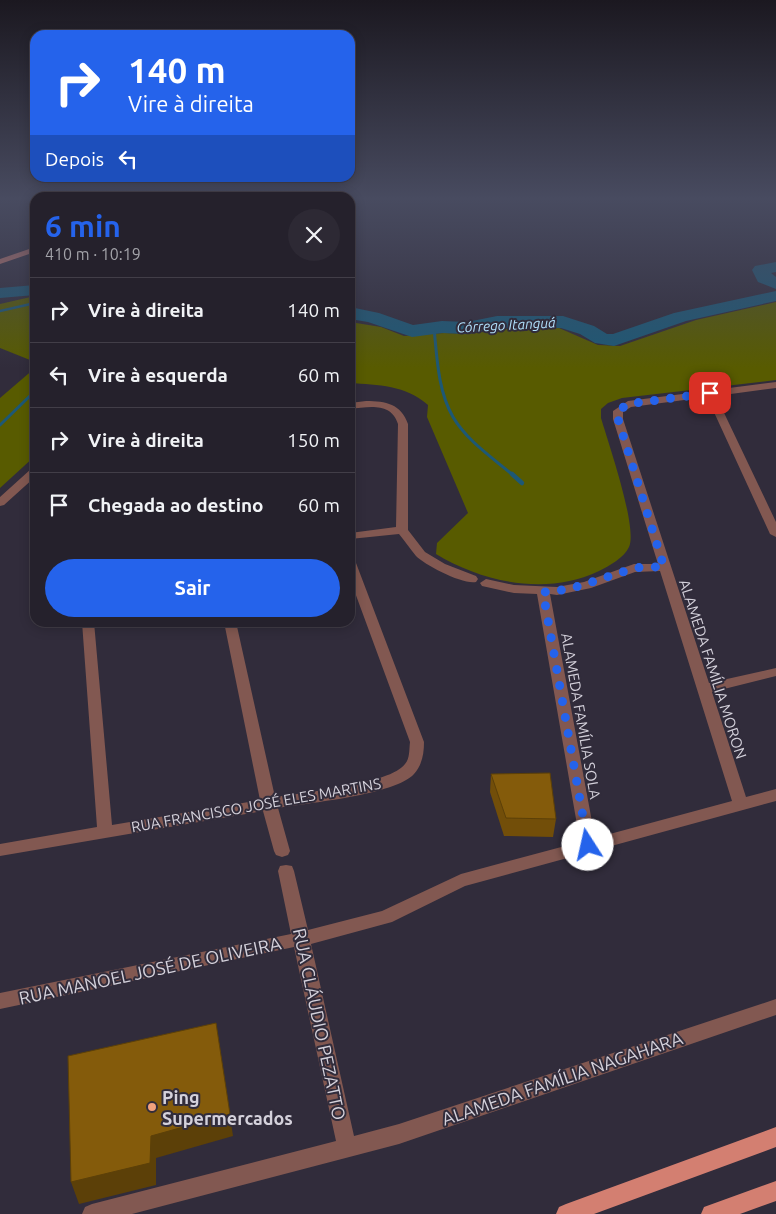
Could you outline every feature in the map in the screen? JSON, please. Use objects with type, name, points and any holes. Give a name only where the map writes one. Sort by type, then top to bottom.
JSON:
[{"type":"main road","points":[[0,262],[20,255]]},
{"type":"main road","points":[[566,1214],[776,1137]]},
{"type":"main road","points":[[711,1214],[776,1191]]},
{"type":"street","name":"ALAMEDA FAMÍLIA MORON","points":[[741,804],[664,567],[618,419],[618,411],[628,404],[776,385]]},
{"type":"street","points":[[710,393],[776,534]]},
{"type":"street","points":[[355,406],[385,405],[394,408],[401,414],[403,424],[402,530],[421,554],[441,567],[472,579]]},
{"type":"street","points":[[0,503],[30,476]]},
{"type":"street","points":[[355,535],[402,530]]},
{"type":"street","points":[[486,583],[514,589],[543,592],[557,591],[587,585],[634,568],[664,567]]},
{"type":"street","name":"RUA FRANCISCO JOSÉ ELES MARTINS","points":[[0,850],[367,787],[396,780],[407,773],[414,765],[418,754],[417,742],[355,576]]},
{"type":"street","name":"ALAMEDA FAMÍLIA SOLA","points":[[543,592],[588,845]]},
{"type":"street","points":[[88,627],[105,831]]},
{"type":"street","points":[[231,627],[269,805],[282,851]]},
{"type":"street","points":[[704,689],[776,672]]},
{"type":"street","name":"RUA MANOEL JOSÉ DE OLIVEIRA","points":[[0,1001],[301,939],[386,917],[461,881],[776,795]]},
{"type":"street","name":"RUA CLÁUDIO PEZATTO","points":[[286,871],[347,1147]]},
{"type":"street","name":"ALAMEDA FAMÍLIA NAGAHARA","points":[[92,1214],[399,1134],[776,1006]]},
{"type":"shaded area","points":[[30,297],[30,360],[0,348],[0,304]]},
{"type":"shaded area","points":[[776,302],[776,380],[622,398],[608,403],[601,409],[601,418],[626,504],[631,537],[627,551],[620,558],[599,571],[579,579],[537,584],[495,579],[455,564],[436,554],[437,543],[468,513],[427,417],[428,405],[410,393],[391,387],[355,383],[355,323],[381,327],[404,336],[444,333],[469,334],[504,329],[559,328],[598,345],[620,346],[696,320]]},
{"type":"shaded area","points":[[30,372],[30,461],[0,488],[0,398]]},
{"type":"building","points":[[550,773],[556,819],[506,818],[491,774]]},
{"type":"building","name":"Ping Supermercados","points":[[216,1023],[230,1114],[151,1136],[150,1163],[71,1182],[68,1056]]},
{"type":"waterway","name":"Córrego Itanguá","points":[[776,267],[761,270],[764,278],[776,284]]},
{"type":"waterway","name":"Córrego Itanguá","points":[[0,293],[30,290]]},
{"type":"waterway","name":"Córrego Itanguá","points":[[355,314],[372,317],[412,331],[442,327],[467,328],[497,322],[563,322],[587,330],[602,339],[614,340],[681,317],[776,296]]},
{"type":"waterway","points":[[0,311],[30,304]]},
{"type":"waterway","points":[[434,328],[441,385],[453,417],[465,434],[514,476]]},
{"type":"waterway","points":[[0,425],[30,396]]},
{"type":"waterway","points":[[512,474],[522,483]]},
{"type":"place","name":"Ping Supermercados","points":[[152,1107]]},
{"type":"route","points":[[588,845],[543,592],[587,585],[634,568],[664,567],[618,419],[618,411],[628,404],[710,393]]}]
